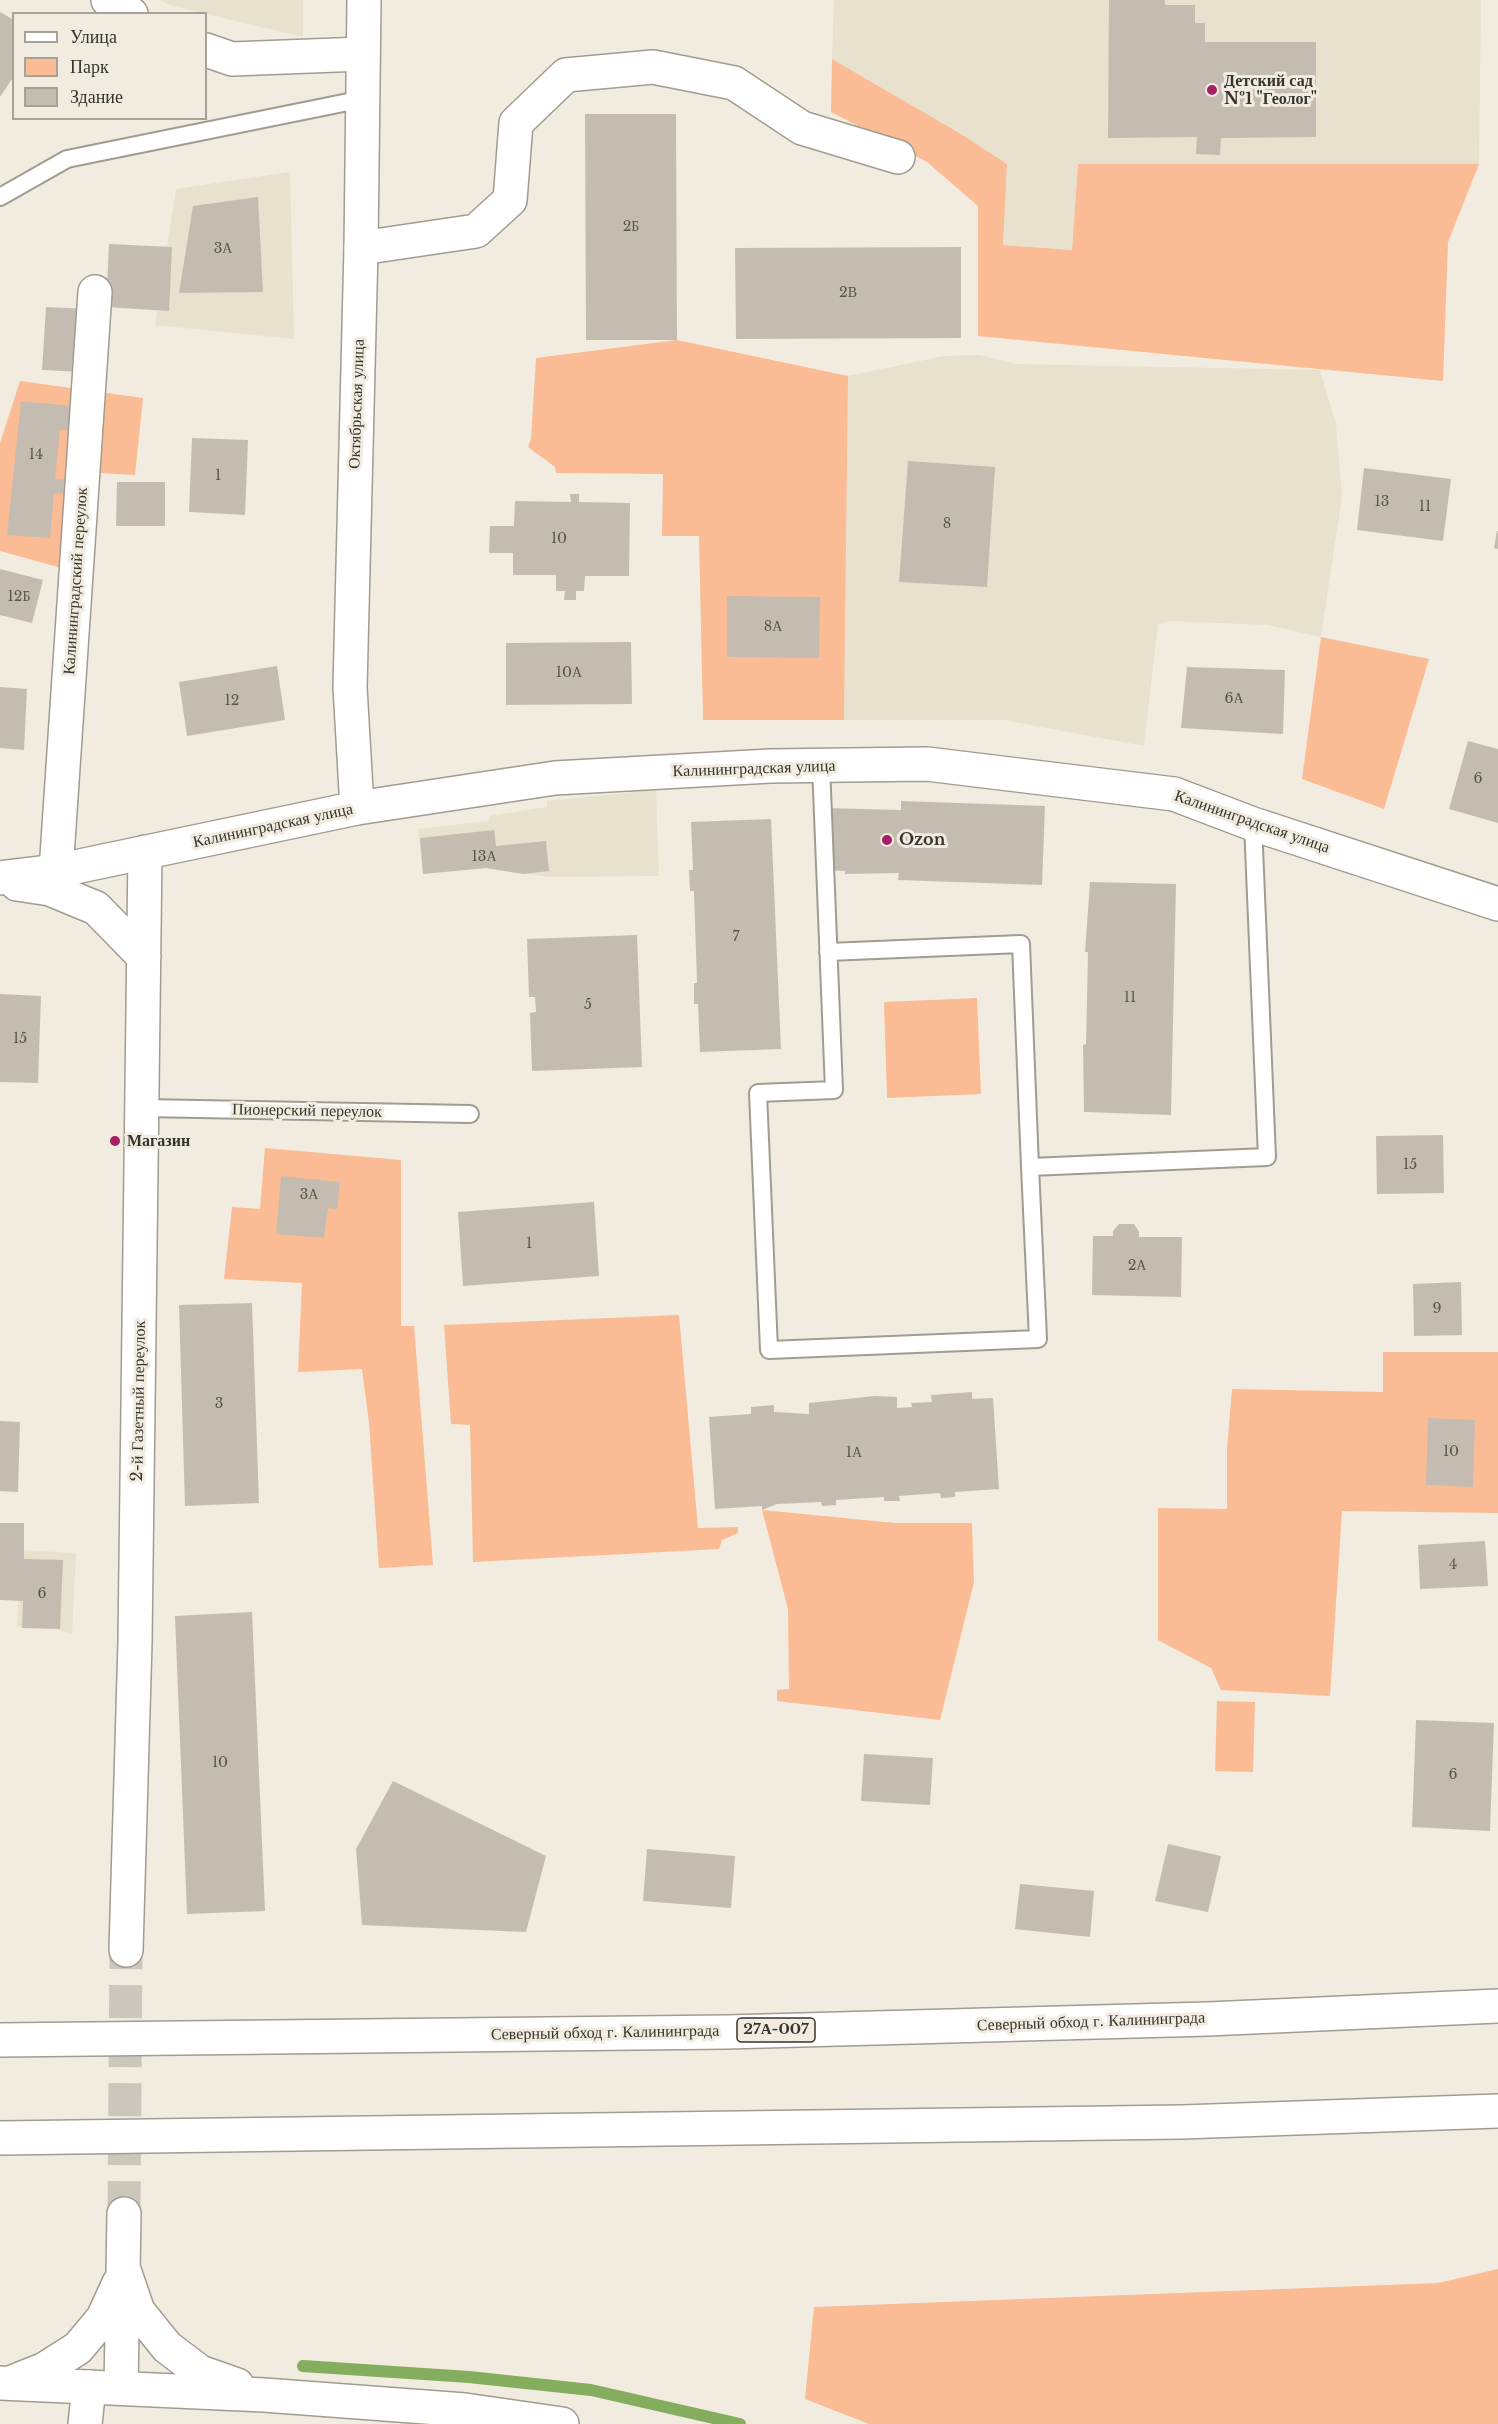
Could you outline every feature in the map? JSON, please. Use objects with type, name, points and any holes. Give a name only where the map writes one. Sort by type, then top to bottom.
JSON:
[{"type":"main road","points":[[108,0],[128,12]]},
{"type":"main road","name":"Октябрьская улица","points":[[357,808],[350,687],[361,248],[363,0]]},
{"type":"main road","points":[[207,50],[232,59],[363,54]]},
{"type":"main road","points":[[361,248],[476,231],[510,200],[516,123],[566,75],[653,67],[734,83],[802,128],[898,157]]},
{"type":"main road","name":"Калининградский переулок","points":[[56,871],[95,292]]},
{"type":"main road","name":"Калининградская улица","points":[[0,879],[56,871],[357,808],[555,778],[821,765],[927,764],[1174,794],[1253,824],[1498,904]]},
{"type":"main road","name":"2-й Газетный переулок","points":[[126,1950],[135,1642],[144,1108],[145,852]]},
{"type":"main road","points":[[0,879],[50,889],[96,908],[144,957]]},
{"type":"main road","name":"Северный обход г. Калининграда","points":[[0,2040],[727,2032],[1208,2019],[1498,2006]]},
{"type":"main road","points":[[0,2138],[1170,2122],[1498,2111]]},
{"type":"main road","points":[[85,2424],[105,2387],[124,2270],[124,2214]]},
{"type":"main road","points":[[3,2383],[45,2369],[78,2348],[103,2318],[124,2270]]},
{"type":"main road","points":[[124,2270],[138,2311],[167,2347],[200,2372],[264,2395]]},
{"type":"main road","points":[[3,2383],[264,2395],[465,2410],[542,2422]]},
{"type":"lane","points":[[0,197],[68,159],[363,99]]},
{"type":"lane","points":[[821,765],[828,952],[834,1090],[758,1093],[769,1350],[1038,1339],[1021,944],[828,952]]},
{"type":"lane","points":[[1030,1167],[1267,1157],[1253,824]]},
{"type":"lane","name":"Пионерский переулок","points":[[144,1108],[470,1114]]},
{"type":"shaded area","points":[[160,0],[303,0],[303,37],[207,14],[207,12],[169,5]]},
{"type":"shaded area","points":[[834,0],[1481,0],[1479,164],[1078,164],[1072,250],[1003,245],[1007,164],[961,134],[832,59]]},
{"type":"shaded area","points":[[290,172],[294,339],[155,325],[176,189]]},
{"type":"shaded area","points":[[979,355],[1016,364],[1320,370],[1336,424],[1342,496],[1321,637],[1267,625],[1171,621],[1158,624],[1144,746],[1004,720],[844,720],[848,376],[944,356]]},
{"type":"shaded area","points":[[656,790],[659,876],[549,877],[487,868],[423,874],[418,829],[489,821],[489,816],[547,807],[547,801]]},
{"type":"shaded area","points":[[21,1550],[76,1553],[72,1635],[57,1629],[17,1627]]},
{"type":"green space","points":[[832,59],[961,134],[1007,164],[1003,245],[1072,250],[1078,164],[1479,164],[1448,242],[1443,381],[978,336],[978,206],[927,162],[831,112]]},
{"type":"green space","points":[[677,340],[848,376],[844,720],[703,720],[699,536],[662,536],[663,474],[556,473],[555,467],[528,447],[531,439],[536,358]]},
{"type":"green space","points":[[20,381],[143,398],[135,475],[100,473],[90,572],[65,569],[0,551],[0,443]]},
{"type":"green space","points":[[1321,637],[1429,659],[1384,809],[1302,779]]},
{"type":"green space","points":[[977,998],[981,1094],[887,1098],[884,1002]]},
{"type":"green space","points":[[265,1148],[401,1160],[401,1326],[414,1326],[433,1565],[379,1568],[369,1423],[362,1369],[298,1372],[302,1283],[224,1279],[232,1207],[260,1209]]},
{"type":"green space","points":[[679,1315],[698,1528],[738,1527],[738,1533],[722,1540],[719,1549],[473,1562],[470,1425],[451,1424],[444,1325]]},
{"type":"green space","points":[[1383,1352],[1498,1352],[1498,1513],[1342,1511],[1330,1696],[1221,1690],[1211,1668],[1158,1640],[1158,1508],[1227,1509],[1227,1449],[1232,1389],[1383,1392]]},
{"type":"green space","points":[[762,1510],[895,1523],[972,1523],[974,1582],[940,1720],[777,1701],[777,1690],[789,1689],[788,1609]]},
{"type":"green space","points":[[1217,1701],[1255,1702],[1253,1772],[1215,1771]]},
{"type":"green space","points":[[1498,2269],[1498,2424],[869,2424],[805,2399],[814,2307],[1438,2283]]},
{"type":"building","name":"Детский сад №1 \"Геолог\"","points":[[1109,0],[1165,0],[1165,5],[1195,5],[1195,23],[1205,23],[1205,42],[1316,42],[1316,137],[1221,138],[1220,155],[1196,154],[1197,137],[1108,138]]},
{"type":"building","points":[[0,12],[12,19],[12,79],[0,97]]},
{"type":"building","points":[[585,114],[676,114],[677,340],[586,340]]},
{"type":"building","points":[[258,197],[263,292],[179,293],[193,206]]},
{"type":"building","points":[[109,244],[172,247],[169,311],[106,307]]},
{"type":"building","points":[[961,247],[961,338],[736,339],[735,248]]},
{"type":"building","points":[[46,307],[90,309],[84,372],[42,370]]},
{"type":"building","points":[[21,401],[72,406],[70,430],[60,430],[55,479],[65,480],[63,494],[54,493],[50,538],[7,535]]},
{"type":"building","points":[[192,438],[248,440],[245,515],[189,512]]},
{"type":"building","points":[[908,461],[995,467],[987,587],[899,582]]},
{"type":"building","points":[[1364,468],[1451,479],[1443,541],[1357,530]]},
{"type":"building","points":[[117,482],[165,482],[165,526],[116,526]]},
{"type":"building","points":[[570,494],[579,494],[579,502],[630,503],[629,576],[585,576],[584,591],[576,591],[576,600],[564,600],[565,591],[556,591],[556,575],[513,575],[513,553],[489,553],[490,526],[514,526],[515,501],[571,502]]},
{"type":"building","points":[[1498,531],[1498,549],[1494,548]]},
{"type":"building","points":[[0,569],[43,580],[32,623],[0,615]]},
{"type":"building","points":[[727,596],[820,597],[819,658],[727,657]]},
{"type":"building","points":[[631,642],[632,704],[506,705],[506,643]]},
{"type":"building","points":[[277,666],[285,720],[187,736],[179,682]]},
{"type":"building","points":[[1187,667],[1285,670],[1283,734],[1181,728]]},
{"type":"building","points":[[0,687],[27,689],[24,750],[0,748]]},
{"type":"building","points":[[1468,741],[1498,749],[1498,823],[1449,809]]},
{"type":"building","points":[[901,801],[1045,806],[1042,885],[898,880],[899,873],[845,874],[845,871],[823,870],[824,808],[901,810]]},
{"type":"building","points":[[771,819],[781,1049],[700,1052],[698,1004],[694,1004],[694,983],[697,983],[694,891],[690,891],[689,870],[693,870],[691,822]]},
{"type":"building","points":[[494,830],[496,846],[546,841],[549,871],[523,874],[486,868],[423,874],[420,838]]},
{"type":"building","points":[[1090,882],[1176,884],[1171,1115],[1084,1112],[1083,1045],[1086,1044],[1088,952],[1085,952]]},
{"type":"building","points":[[637,935],[642,1067],[532,1071],[530,1013],[536,1012],[535,997],[529,997],[527,939]]},
{"type":"building","points":[[0,994],[41,996],[38,1083],[0,1082]]},
{"type":"building","points":[[1443,1135],[1444,1193],[1377,1194],[1376,1136]]},
{"type":"building","points":[[281,1176],[340,1182],[337,1209],[328,1208],[324,1238],[276,1234]]},
{"type":"building","points":[[594,1202],[599,1276],[463,1286],[458,1212]]},
{"type":"building","points":[[1119,1224],[1134,1224],[1139,1237],[1182,1237],[1181,1297],[1092,1295],[1093,1236],[1113,1236],[1113,1231]]},
{"type":"building","points":[[1461,1282],[1462,1335],[1414,1336],[1413,1284]]},
{"type":"building","points":[[252,1303],[259,1503],[185,1506],[179,1305]]},
{"type":"building","points":[[972,1392],[972,1399],[993,1398],[999,1489],[955,1492],[955,1497],[941,1498],[940,1493],[899,1496],[900,1501],[884,1501],[884,1497],[836,1500],[836,1505],[822,1506],[821,1502],[777,1504],[762,1510],[762,1506],[715,1509],[709,1417],[751,1414],[751,1407],[774,1405],[774,1412],[809,1414],[809,1403],[875,1396],[897,1397],[897,1408],[912,1407],[911,1403],[932,1402],[931,1395]]},
{"type":"building","points":[[1428,1418],[1475,1420],[1473,1487],[1426,1485]]},
{"type":"building","points":[[0,1421],[20,1422],[18,1492],[0,1491]]},
{"type":"building","points":[[0,1523],[24,1523],[24,1559],[63,1560],[60,1629],[22,1628],[23,1601],[0,1600]]},
{"type":"building","points":[[1485,1541],[1488,1586],[1420,1589],[1418,1545]]},
{"type":"building","points":[[252,1612],[265,1911],[187,1914],[175,1616]]},
{"type":"building","points":[[1416,1720],[1494,1723],[1490,1831],[1412,1827]]},
{"type":"building","points":[[864,1754],[933,1758],[930,1805],[861,1801]]},
{"type":"building","points":[[393,1781],[546,1856],[526,1932],[362,1925],[356,1849]]},
{"type":"building","points":[[1168,1844],[1221,1856],[1208,1912],[1155,1901]]},
{"type":"building","points":[[647,1849],[735,1856],[731,1908],[643,1901]]},
{"type":"building","points":[[1020,1884],[1094,1891],[1090,1937],[1015,1929]]},
{"type":"waterway","points":[[303,2366],[469,2377],[591,2390],[740,2424]]},
{"type":"tunnel","points":[[124,2214],[126,1950]]},
{"type":"place","name":"Детский сад №1 \"Геолог\"","points":[[1212,90]]},
{"type":"place","name":"Ozon","points":[[887,840]]},
{"type":"place","name":"Магазин","points":[[115,1141]]}]
